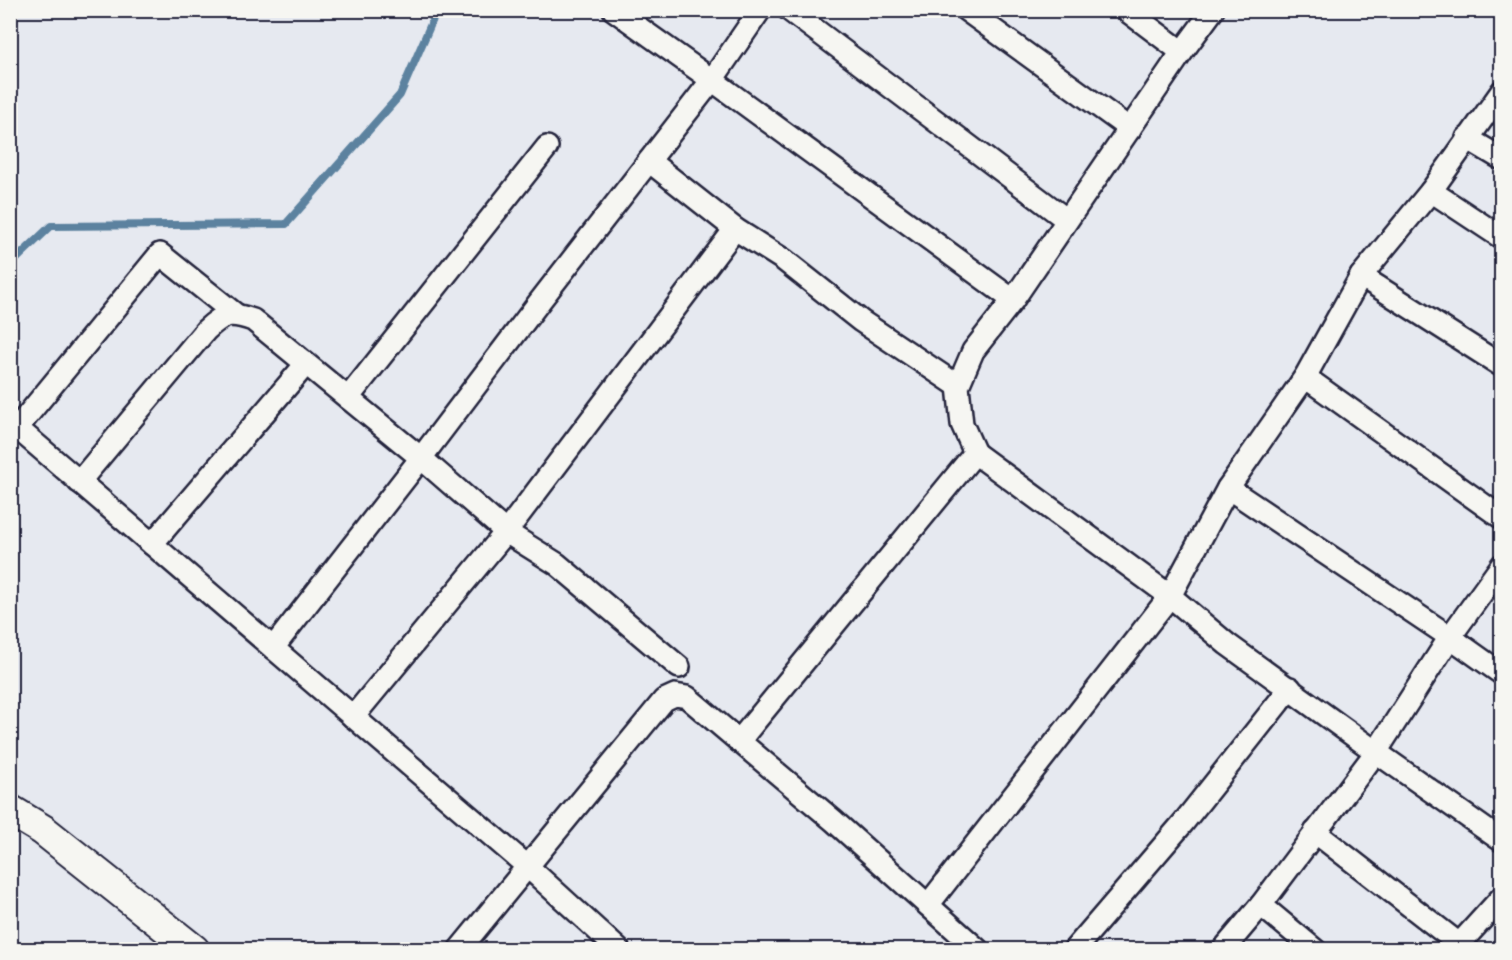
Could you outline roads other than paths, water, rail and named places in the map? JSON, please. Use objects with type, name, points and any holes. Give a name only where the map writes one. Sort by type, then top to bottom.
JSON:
[{"type":"street","points":[[614,10],[1013,300]]},
{"type":"street","points":[[273,648],[712,80],[760,10]]},
{"type":"street","points":[[789,10],[1067,220]]},
{"type":"street","points":[[966,10],[1130,129]]},
{"type":"street","points":[[1126,10],[1182,52]]},
{"type":"street","points":[[1213,10],[1013,300],[973,351],[958,386],[962,424],[975,453],[1170,596],[1227,644],[1502,841]]},
{"type":"street","points":[[928,904],[1170,596],[1228,488],[1305,377],[1361,276],[1431,190],[1502,91]]},
{"type":"street","points":[[1467,138],[1502,159]]},
{"type":"street","points":[[348,398],[547,147]]},
{"type":"street","points":[[649,161],[735,229],[784,260],[861,321],[958,386]]},
{"type":"street","points":[[1431,190],[1502,238]]},
{"type":"street","points":[[353,717],[506,532],[735,229]]},
{"type":"street","points":[[619,950],[527,866],[14,425],[160,254],[236,314],[253,320],[421,458],[506,532],[557,564],[679,667]]},
{"type":"street","points":[[1361,276],[1502,366]]},
{"type":"street","points":[[79,482],[206,330],[218,318],[236,314]]},
{"type":"street","points":[[152,544],[306,363]]},
{"type":"street","points":[[1305,377],[1502,518]]},
{"type":"street","points":[[739,741],[975,453]]},
{"type":"street","points":[[1228,488],[1502,674]]},
{"type":"street","points":[[1223,950],[1261,904],[1376,752],[1450,637],[1502,565]]},
{"type":"street","points":[[1074,950],[1183,823],[1290,688]]},
{"type":"street","points":[[459,950],[664,700],[675,694],[687,698],[834,821],[978,950]]},
{"type":"street","points":[[10,810],[43,830],[194,950]]},
{"type":"street","points":[[1315,832],[1457,947],[1502,897]]},
{"type":"street","points":[[1261,904],[1315,950]]},
{"type":"waterway","points":[[10,265],[51,226],[286,224],[400,95],[437,10]]}]
